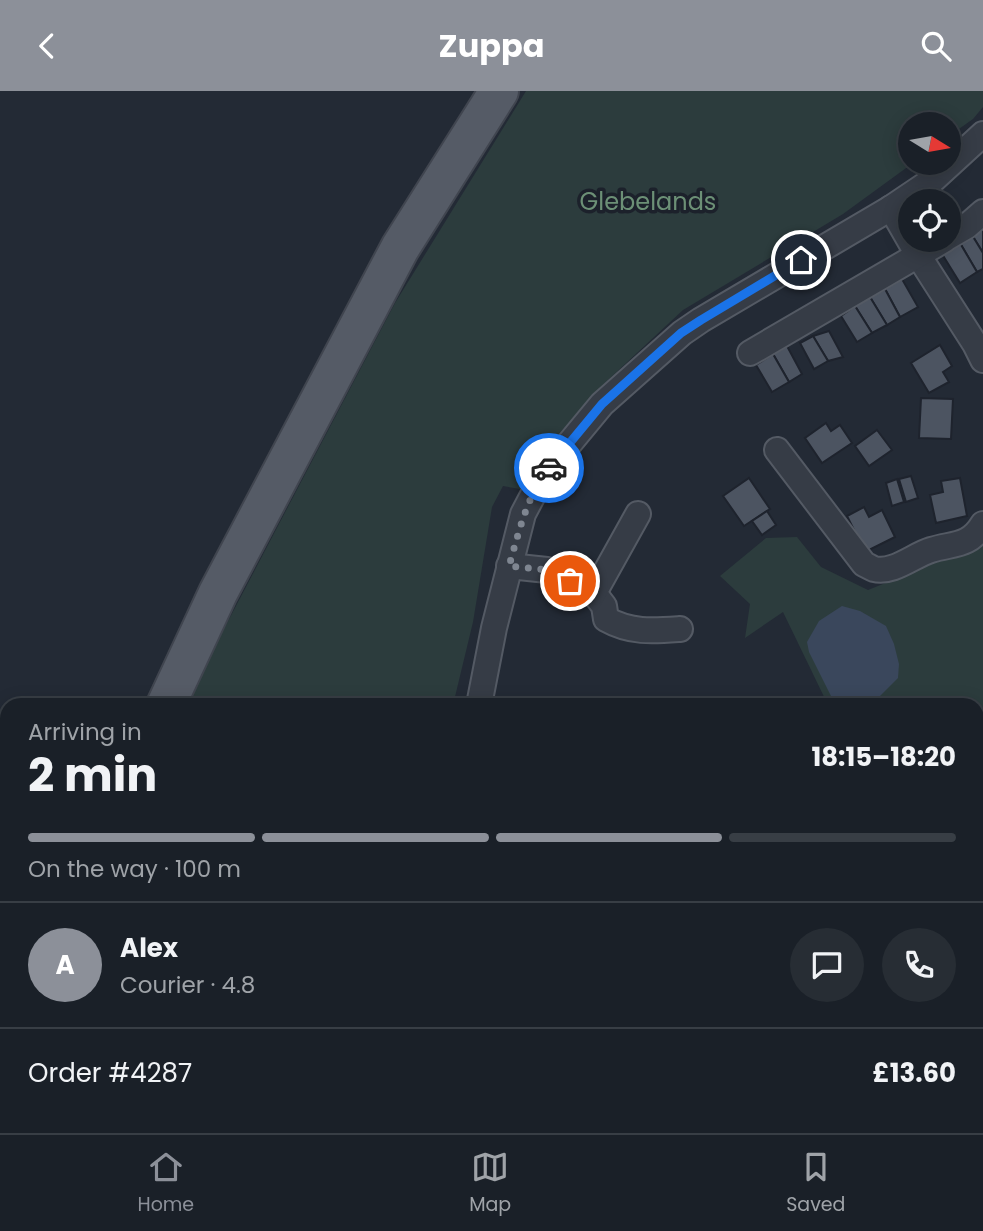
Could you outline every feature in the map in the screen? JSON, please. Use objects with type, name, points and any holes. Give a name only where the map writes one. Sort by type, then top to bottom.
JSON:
[{"type":"main road","points":[[169,698],[218,593],[393,260],[499,91]]},
{"type":"street","points":[[480,698],[494,628],[523,514],[544,474],[602,404],[681,333],[891,208],[934,179],[983,134]]},
{"type":"street","points":[[891,208],[983,360]]},
{"type":"street","points":[[961,229],[983,212]]},
{"type":"street","points":[[750,353],[923,252]]},
{"type":"street","points":[[777,450],[864,564],[875,569],[891,568],[930,550],[962,543],[976,535],[983,524]]},
{"type":"street","points":[[594,593],[638,514]]},
{"type":"street","points":[[509,566],[547,570],[594,593],[604,606],[606,619],[620,627],[650,632],[680,629]]},
{"type":"green space","name":"Glebelands","points":[[526,91],[983,91],[983,107],[961,128],[961,112],[898,112],[898,174],[843,214],[683,310],[594,393],[529,469],[520,489],[503,486],[492,507],[473,622],[455,698],[190,698],[207,661],[395,303]]},
{"type":"green space","points":[[797,537],[821,567],[868,590],[983,546],[983,698],[825,698],[783,612],[745,638],[750,604],[720,576],[766,538]]},
{"type":"water","points":[[842,606],[860,611],[886,626],[899,664],[898,678],[878,698],[832,698],[809,652],[807,642],[819,621]]},
{"type":"building","points":[[983,229],[983,253],[972,235]]},
{"type":"building","points":[[972,235],[983,253],[983,269],[977,272],[961,242]]},
{"type":"building","points":[[961,245],[977,272],[960,283],[942,254],[961,252]]},
{"type":"building","points":[[902,279],[918,307],[900,317],[885,289]]},
{"type":"building","points":[[885,289],[900,317],[887,325],[870,297]]},
{"type":"building","points":[[870,297],[887,325],[872,333],[855,306]]},
{"type":"building","points":[[855,306],[872,333],[857,342],[841,316]]},
{"type":"building","points":[[829,331],[843,357],[828,361],[813,336]]},
{"type":"building","points":[[813,336],[828,361],[814,369],[800,343]]},
{"type":"building","points":[[940,345],[952,366],[943,372],[949,382],[929,393],[911,363]]},
{"type":"building","points":[[787,346],[802,374],[789,382],[773,354]]},
{"type":"building","points":[[773,354],[789,382],[772,392],[756,365]]},
{"type":"building","points":[[921,398],[953,399],[951,439],[919,438]]},
{"type":"building","points":[[826,423],[831,431],[840,425],[852,443],[822,463],[805,438]]},
{"type":"building","points":[[877,430],[892,450],[869,466],[855,446]]},
{"type":"building","points":[[911,476],[918,498],[906,502],[899,479]]},
{"type":"building","points":[[749,478],[770,509],[744,526],[723,496]]},
{"type":"building","points":[[960,478],[967,516],[936,523],[930,495],[943,492],[941,481]]},
{"type":"building","points":[[897,479],[904,502],[892,506],[886,483]]},
{"type":"building","points":[[864,507],[869,517],[882,510],[895,537],[865,552],[847,516]]},
{"type":"building","points":[[767,511],[776,525],[762,535],[752,521]]},
{"type":"way so far","points":[[549,468],[523,514],[509,566],[547,570],[570,581]]},
{"type":"route","points":[[549,468],[602,404],[681,333],[801,260]]}]
